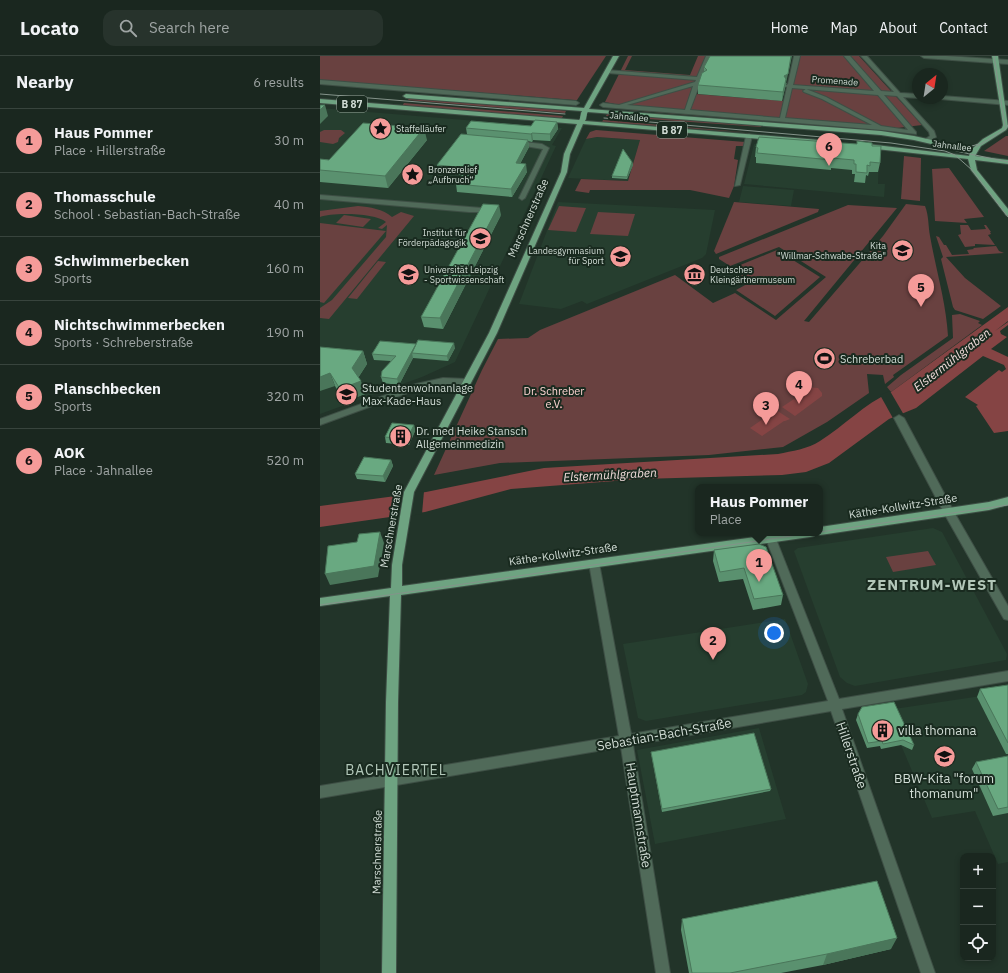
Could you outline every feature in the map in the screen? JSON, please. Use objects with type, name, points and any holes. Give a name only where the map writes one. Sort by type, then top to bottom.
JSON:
[{"type":"main road","name":"Marschnerstraße","points":[[389,973],[392,702],[397,565],[409,492],[493,332],[564,172],[567,154],[584,116],[616,56]]},
{"type":"main road","points":[[995,58],[1005,103],[1007,125],[1004,129],[979,145],[972,154],[971,164],[1008,214]]},
{"type":"main road","name":"Jahnallee","points":[[406,96],[569,108],[584,116],[749,136],[824,142]]},
{"type":"main road","name":"Jahnallee","points":[[320,102],[584,116],[692,117],[881,133],[926,141],[1008,162]]},
{"type":"main road","name":"Jahnallee","points":[[863,145],[972,154],[1008,159]]},
{"type":"main road","name":"Käthe-Kollwitz-Straße","points":[[989,506],[1008,501]]},
{"type":"main road","name":"Käthe-Kollwitz-Straße","points":[[823,531],[989,506],[1008,505]]},
{"type":"main road","name":"Käthe-Kollwitz-Straße","points":[[320,602],[594,562],[790,536]]},
{"type":"street","points":[[687,112],[709,56]]},
{"type":"street","points":[[782,120],[797,56]]},
{"type":"street","name":"Promenade","points":[[847,56],[914,133],[882,128]]},
{"type":"street","points":[[864,56],[934,135],[934,137],[926,141]]},
{"type":"street","points":[[924,56],[995,58],[1008,62]]},
{"type":"street","points":[[608,71],[699,80]]},
{"type":"street","points":[[616,106],[699,80]]},
{"type":"street","points":[[320,82],[339,82],[576,102]]},
{"type":"street","points":[[789,86],[824,98],[882,128]]},
{"type":"street","name":"Promenade","points":[[789,86],[912,95]]},
{"type":"street","points":[[948,98],[1005,103]]},
{"type":"street","points":[[602,105],[882,128]]},
{"type":"street","points":[[737,185],[749,136]]},
{"type":"street","points":[[506,142],[536,145],[546,148],[522,198]]},
{"type":"street","points":[[320,197],[482,210]]},
{"type":"street","points":[[403,212],[412,205]]},
{"type":"street","points":[[320,422],[419,386],[443,381],[467,382]]},
{"type":"street","points":[[899,418],[949,512],[1008,616]]},
{"type":"street","name":"Hillerstraße","points":[[771,539],[835,705],[928,973]]},
{"type":"street","name":"Hauptmannstraße","points":[[594,562],[626,740],[663,973]]},
{"type":"street","name":"Sebastian-Bach-Straße","points":[[320,792],[1008,676]]},
{"type":"shaded area","name":"Universität Leipzig - Sportwissenschaft","points":[[320,108],[562,128],[552,145],[556,146],[455,362],[422,377],[320,414]]},
{"type":"shaded area","points":[[597,137],[640,140],[628,181],[568,178],[586,139]]},
{"type":"shaded area","points":[[754,144],[879,154],[878,184],[885,184],[884,197],[744,184]]},
{"type":"shaded area","points":[[743,186],[794,190],[791,206],[739,202]]},
{"type":"shaded area","name":"Landesgymnasium für Sport","points":[[558,202],[715,210],[706,254],[702,258],[587,304],[582,301],[561,309],[519,304]]},
{"type":"shaded area","points":[[933,528],[942,532],[1007,654],[1006,660],[855,686],[847,683],[840,677],[794,551],[798,548]]},
{"type":"shaded area","points":[[785,619],[808,684],[806,692],[802,695],[646,721],[638,718],[623,644]]},
{"type":"shaded area","points":[[1008,692],[1008,862],[998,864],[996,853],[993,853],[975,811],[932,818],[901,745],[894,709]]},
{"type":"shaded area","points":[[759,728],[786,819],[655,844],[637,750]]},
{"type":"green space","points":[[320,56],[606,56],[577,100],[574,100],[320,80]]},
{"type":"green space","points":[[628,56],[632,56],[625,70],[690,75],[698,56],[711,56],[696,94],[784,101],[794,56],[859,56],[922,125],[881,130],[628,110],[624,106],[605,102]]},
{"type":"green space","points":[[410,97],[566,111],[565,113],[408,100]]},
{"type":"green space","points":[[404,103],[563,116],[562,118],[551,118],[402,106]]},
{"type":"green space","points":[[607,114],[762,125],[761,127],[606,116]]},
{"type":"green space","points":[[603,120],[754,133],[602,122]]},
{"type":"green space","points":[[324,130],[341,130],[345,133],[339,138],[338,142],[333,144],[320,142],[320,132]]},
{"type":"green space","points":[[596,130],[745,142],[744,146],[736,146],[734,159],[738,160],[734,186],[729,198],[690,190],[590,190],[589,193],[575,191],[581,179],[628,181],[640,140],[597,137],[586,139],[590,132]]},
{"type":"green space","points":[[1008,136],[1008,156],[984,151]]},
{"type":"green space","points":[[904,156],[921,158],[920,201],[901,199]]},
{"type":"green space","points":[[949,168],[984,217],[964,219],[967,223],[935,221],[932,169]]},
{"type":"green space","points":[[734,202],[819,209],[818,212],[716,254],[714,251]]},
{"type":"green space","name":"Dr. Schreber e.V.","points":[[906,204],[925,206],[945,311],[948,336],[893,375],[894,377],[885,384],[883,375],[867,374],[869,393],[827,422],[783,447],[709,455],[500,463],[434,475],[482,370],[498,339],[528,338],[540,330],[675,275],[713,303],[735,293],[776,320],[826,277],[779,247],[730,266],[719,259],[719,257],[848,205],[897,208],[804,321],[809,322],[883,236]]},
{"type":"green space","points":[[358,206],[380,210],[392,217],[401,212],[414,216],[329,319],[320,318],[320,308],[332,300],[386,237],[387,225],[382,229],[378,228],[386,222],[381,219],[354,214],[334,214],[320,217],[320,211]]},
{"type":"green space","points":[[559,206],[586,208],[576,232],[548,230]]},
{"type":"green space","points":[[598,212],[635,214],[628,236],[590,234]]},
{"type":"green space","points":[[344,215],[371,219],[363,227],[336,223]]},
{"type":"green space","points":[[320,223],[386,231],[324,303],[320,302]]},
{"type":"green space","points":[[960,225],[968,225],[971,230],[986,229],[984,225],[986,225],[991,232],[991,234],[988,235],[995,245],[975,244],[975,246],[965,247],[958,235],[961,234]]},
{"type":"green space","points":[[936,236],[939,237],[944,245],[946,245],[952,255],[969,254],[967,250],[974,249],[973,248],[996,246],[999,251],[1004,253],[946,257],[965,278],[1001,306],[983,319],[955,310],[941,259],[943,257]]},
{"type":"green space","points":[[777,250],[820,277],[775,316],[736,290],[747,284],[740,273],[733,268]]},
{"type":"green space","points":[[378,261],[386,262],[357,299],[348,298]]},
{"type":"green space","points":[[960,314],[980,321],[978,323],[982,325],[891,392],[887,387],[901,375],[953,338],[952,315]]},
{"type":"green space","points":[[928,551],[936,565],[893,572],[886,557]]},
{"type":"water","name":"Elstermühlgraben","points":[[1008,307],[1008,321],[995,331],[1008,322],[1008,325],[1000,331],[1001,334],[1007,337],[991,349],[1008,357],[1008,431],[994,433],[976,406],[978,405],[965,397],[999,370],[1002,372],[1006,369],[1004,365],[983,356],[916,408],[889,419],[829,463],[806,472],[782,475],[641,479],[511,489],[425,512],[320,527],[320,506],[426,492],[544,468],[778,454],[805,448],[820,441],[863,409],[891,392]]},
{"type":"water","points":[[807,387],[818,388],[822,393],[822,396],[795,416],[782,407],[794,399],[798,401],[803,397],[801,391]]},
{"type":"water","points":[[776,410],[790,419],[784,421],[762,436],[750,428]]},
{"type":"pier","points":[[890,391],[904,415],[894,420],[880,395]]},
{"type":"pier","points":[[424,491],[422,514],[390,519],[394,495]]},
{"type":"building","points":[[710,56],[791,56],[788,74],[784,76],[786,79],[783,92],[698,85],[702,73],[707,70],[704,67]]},
{"type":"building","points":[[320,105],[325,105],[320,110]]},
{"type":"building","points":[[535,120],[557,122],[550,134],[531,134],[466,128],[471,121],[531,126]]},
{"type":"building","points":[[363,123],[424,128],[385,176],[320,170],[320,159],[329,160]]},
{"type":"building","points":[[461,134],[528,140],[516,163],[526,164],[511,189],[456,184],[467,168],[437,165]]},
{"type":"building","points":[[759,137],[857,144],[857,141],[872,143],[872,146],[881,146],[880,163],[870,162],[870,166],[867,165],[867,173],[856,172],[856,164],[854,164],[854,160],[832,158],[832,160],[757,153],[758,148],[756,147]]},
{"type":"building","points":[[623,149],[632,162],[627,177],[612,176]]},
{"type":"building","points":[[483,204],[499,205],[440,318],[421,317]]},
{"type":"building","points":[[418,340],[454,343],[447,356],[412,353]]},
{"type":"building","points":[[380,341],[416,344],[397,379],[381,377],[382,371],[396,356],[372,354]]},
{"type":"building","points":[[320,347],[363,351],[352,368],[361,381],[340,389],[330,373],[320,377]]},
{"type":"building","points":[[392,423],[414,425],[407,439],[385,437]]},
{"type":"building","points":[[364,457],[391,460],[383,476],[355,474]]},
{"type":"building","points":[[380,532],[374,566],[325,574],[328,546],[357,542],[359,534]]},
{"type":"building","points":[[759,544],[766,547],[783,595],[754,599],[744,568],[720,572],[714,550]]},
{"type":"building","points":[[1008,685],[1008,743],[980,689]]},
{"type":"building","name":"villa thomana","points":[[894,702],[914,745],[903,740],[883,744],[882,741],[868,743],[858,714],[862,707]]},
{"type":"building","points":[[754,733],[771,789],[662,809],[651,752]]},
{"type":"building","points":[[1008,756],[1008,807],[998,809],[976,762]]},
{"type":"building","points":[[877,881],[897,938],[827,954],[730,973],[692,973],[682,919]]},
{"type":"tram line","points":[[994,56],[1005,126]]},
{"type":"tram line","points":[[320,94],[565,114]]},
{"type":"tram line","points":[[604,118],[891,143],[945,151],[955,155],[972,170],[1008,217]]},
{"type":"tram line","points":[[976,147],[1004,130],[1008,125]]},
{"type":"tram line","points":[[947,148],[961,149],[979,144]]},
{"type":"tram line","points":[[956,151],[1008,162]]},
{"type":"tram line","points":[[823,532],[1008,505]]},
{"type":"tram line","points":[[320,605],[792,536]]},
{"type":"place","name":"Staffelläufer","points":[[380,129]]},
{"type":"place","name":"AOK","points":[[829,166]]},
{"type":"place","name":"Bronzerelief „Aufbruch“","points":[[412,175]]},
{"type":"place","name":"Institut für Förderpädagogik","points":[[481,238]]},
{"type":"place","name":"Kita \"Willmar-Schwabe-Straße\"","points":[[902,251]]},
{"type":"place","name":"Landesgymnasium für Sport","points":[[620,256]]},
{"type":"place","name":"Universität Leipzig - Sportwissenschaft","points":[[408,275]]},
{"type":"place","name":"Deutsches Kleingärtnermuseum","points":[[694,275]]},
{"type":"place","name":"Planschbecken","points":[[921,307]]},
{"type":"place","name":"Schreberbad","points":[[825,359]]},
{"type":"place","name":"Studentenwohnanlage Max-Kade-Haus","points":[[346,394]]},
{"type":"place","name":"Nichtschwimmerbecken","points":[[799,404]]},
{"type":"place","name":"Schwimmerbecken","points":[[766,425]]},
{"type":"place","name":"Dr. med Heike Stansch Allgemeinmedizin","points":[[401,437]]},
{"type":"place","name":"Haus Pommer","points":[[759,582]]},
{"type":"place","name":"Thomasschule","points":[[713,660]]},
{"type":"place","name":"villa thomana","points":[[882,730]]},
{"type":"place","name":"BBW-Kita \"forum thomanum\"","points":[[944,756]]},
{"type":"district","name":"ZENTRUM-WEST","points":[[932,585]]},
{"type":"district","name":"BACHVIERTEL","points":[[396,770]]}]
